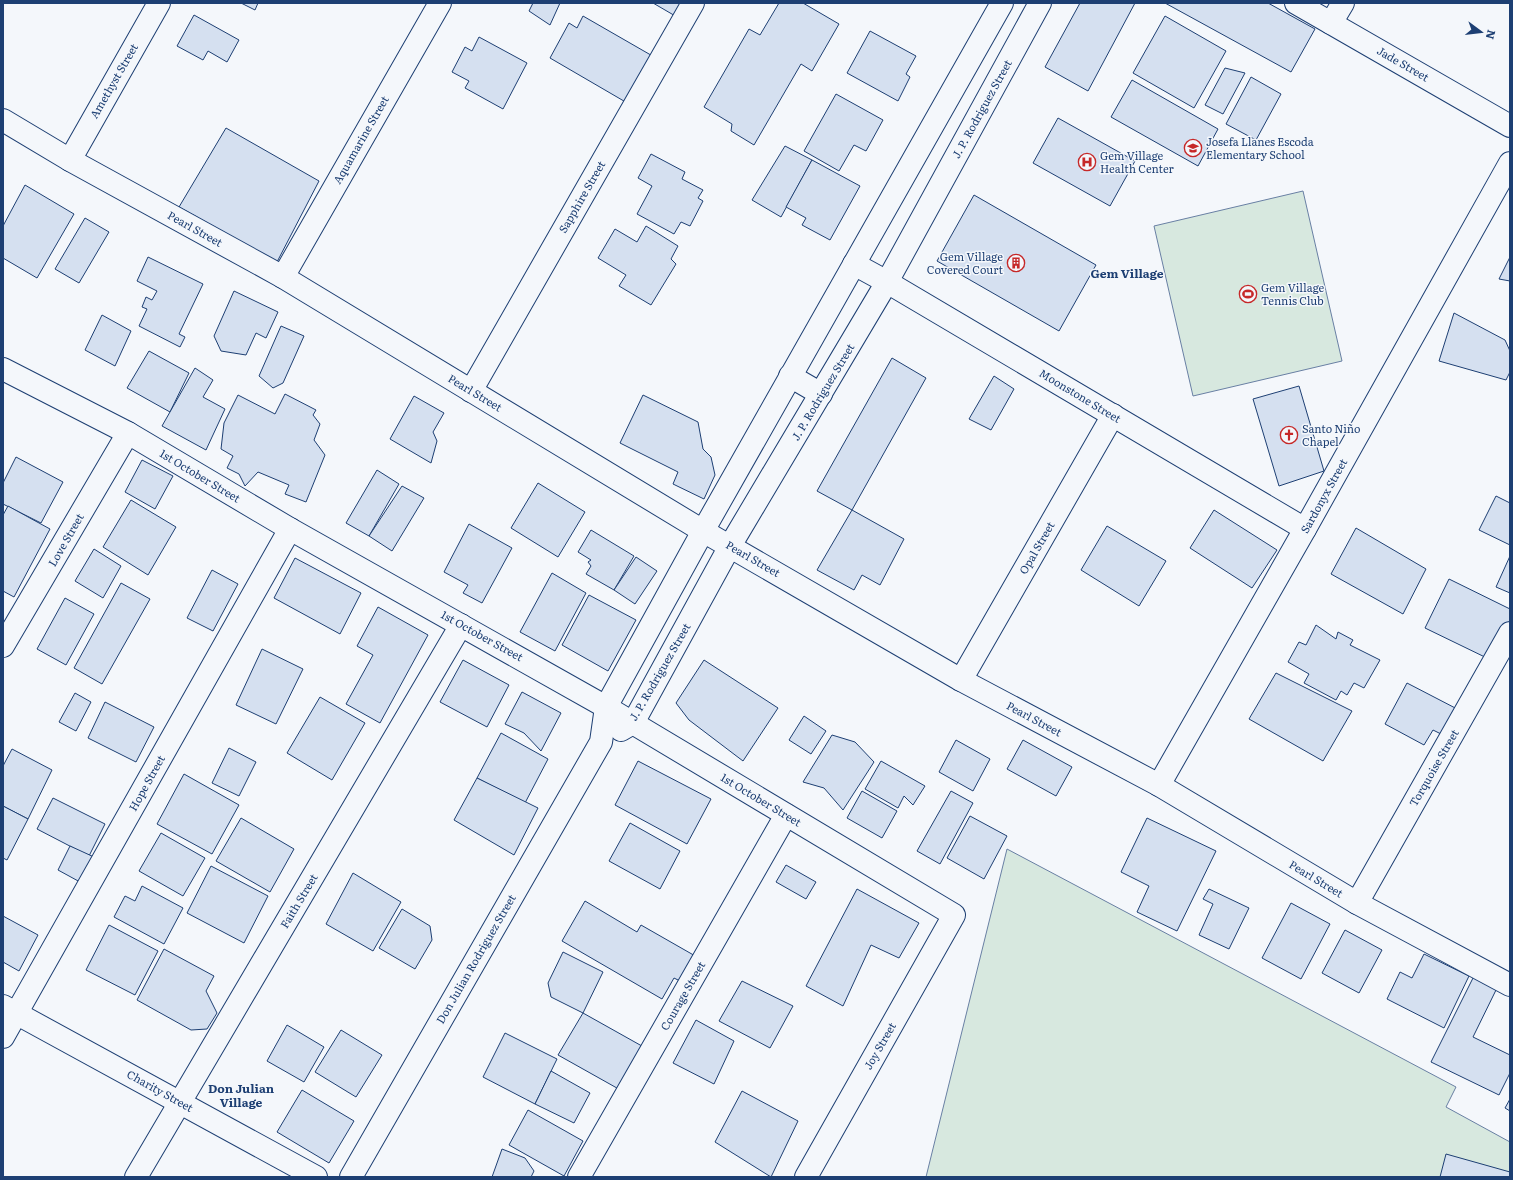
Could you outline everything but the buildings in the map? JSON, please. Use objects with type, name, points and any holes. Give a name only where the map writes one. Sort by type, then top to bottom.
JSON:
[{"type":"street","name":"Amethyst Street","points":[[70,160],[159,3]]},
{"type":"street","name":"Aquamarine Street","points":[[283,277],[440,3]]},
{"type":"street","name":"Sapphire Street","points":[[472,391],[693,3]]},
{"type":"street","points":[[601,742],[606,707],[702,531],[1002,3]]},
{"type":"street","name":"J. P. Rodriguez Street","points":[[601,742],[633,723],[730,546],[888,282],[1040,3]]},
{"type":"street","name":"Jade Street","points":[[1296,3],[1510,126]]},
{"type":"street","points":[[1331,24],[1343,3]]},
{"type":"street","points":[[957,82],[987,100]]},
{"type":"street","name":"Pearl Street","points":[[3,120],[70,160],[283,277],[702,531],[961,680],[1159,785],[1358,903],[1510,985]]},
{"type":"street","name":"Sardonyx Street","points":[[1159,785],[1306,529],[1510,163]]},
{"type":"street","name":"Moonstone Street","points":[[854,264],[888,282],[1306,529]]},
{"type":"street","name":"1st October Street","points":[[3,369],[128,433],[290,529],[606,707],[954,915]]},
{"type":"street","points":[[790,376],[821,394]]},
{"type":"street","name":"Opal Street","points":[[961,680],[1113,416]]},
{"type":"street","name":"Love Street","points":[[3,646],[128,433]]},
{"type":"street","name":"Hope Street","points":[[3,1037],[10,1010],[290,529]]},
{"type":"street","name":"Faith Street","points":[[136,1177],[462,625]]},
{"type":"street","name":"Torquoise Street","points":[[1358,903],[1510,634]]},
{"type":"street","name":"Don Julian Rodriguez Street","points":[[351,1177],[601,742]]},
{"type":"street","name":"Courage Street","points":[[579,1177],[786,815]]},
{"type":"street","name":"Joy Street","points":[[806,1177],[954,915]]},
{"type":"street","name":"Charity Street","points":[[10,1010],[316,1177]]},
{"type":"shaded area","name":"Gem Village Tennis Club","points":[[1303,191],[1342,361],[1193,396],[1154,226]]},
{"type":"shaded area","points":[[1007,849],[1456,1087],[1446,1107],[1510,1142],[1510,1177],[926,1177]]},
{"type":"place","name":"Josefa Llanes Escoda Elementary School","points":[[1193,148]]},
{"type":"place","name":"Gem Village Health Center","points":[[1087,162]]},
{"type":"place","name":"Gem Village Covered Court","points":[[1016,263]]},
{"type":"place","name":"Gem Village Tennis Club","points":[[1248,294]]},
{"type":"place","name":"Santo Niño Chapel","points":[[1289,435]]},
{"type":"district","name":"Gem Village","points":[[1127,274]]},
{"type":"district","name":"Don Julian Village","points":[[241,1096]]}]
